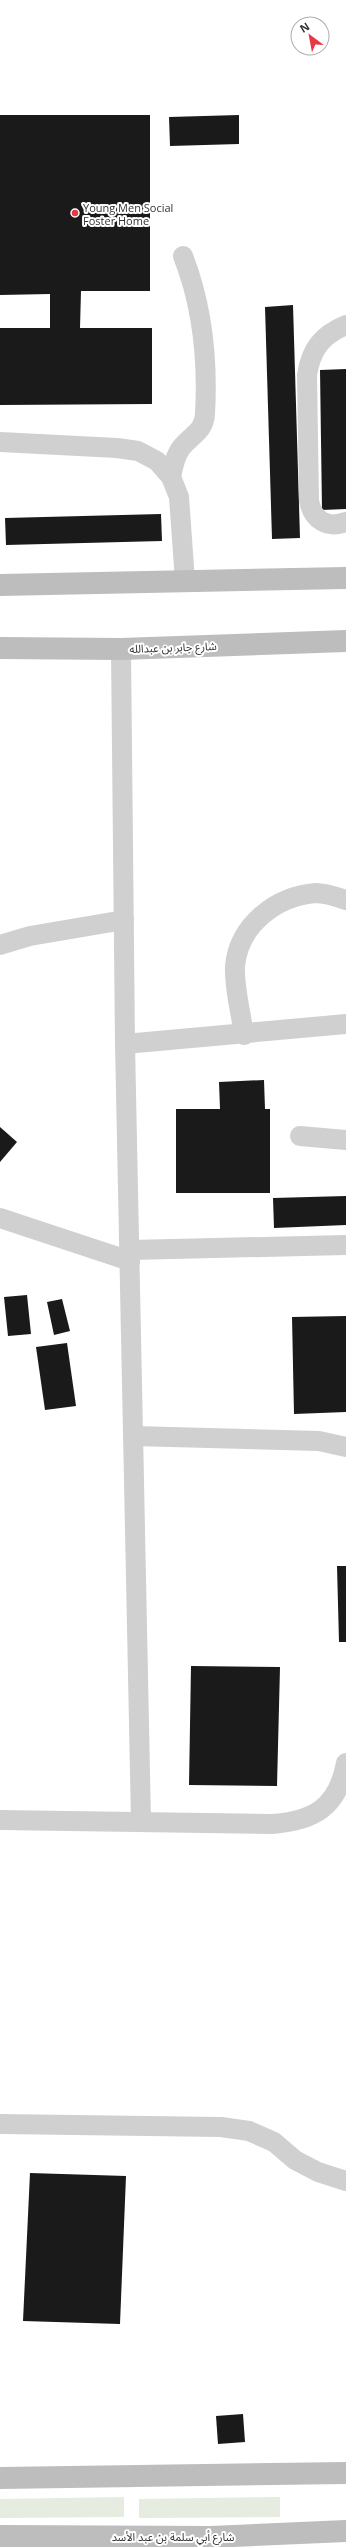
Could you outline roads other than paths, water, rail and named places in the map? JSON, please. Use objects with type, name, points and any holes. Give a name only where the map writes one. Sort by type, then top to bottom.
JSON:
[{"type":"street","points":[[0,585],[346,578]]},
{"type":"street","name":"شارع جابر بن عبدالله","points":[[0,648],[121,649],[346,641]]},
{"type":"street","points":[[0,2478],[346,2473]]},
{"type":"street","name":"شارع أبي سلمة بن عبد الأسد","points":[[0,2536],[211,2536],[346,2531]]},
{"type":"lane","points":[[171,477],[174,462],[181,448],[199,432],[204,424],[205,414],[203,326],[199,302],[183,256]]},
{"type":"lane","points":[[346,325],[330,331],[318,343],[310,358],[308,375],[309,501],[311,510],[322,522],[338,525],[346,522]]},
{"type":"lane","points":[[0,442],[138,451],[157,461],[171,477],[179,497],[185,581]]},
{"type":"lane","points":[[121,649],[125,1044],[141,1821]]},
{"type":"lane","points":[[244,1035],[235,966],[244,937],[262,913],[288,898],[318,893],[346,900]]},
{"type":"lane","points":[[0,945],[30,936],[124,920]]},
{"type":"lane","points":[[125,1044],[244,1035],[346,1024]]},
{"type":"lane","points":[[300,1136],[346,1140]]},
{"type":"lane","points":[[0,1218],[130,1256],[346,1245]]},
{"type":"lane","points":[[133,1436],[318,1441],[346,1448]]},
{"type":"lane","points":[[0,1820],[272,1824],[295,1823],[316,1814],[334,1798],[345,1772]]},
{"type":"lane","points":[[0,2124],[221,2127],[248,2131],[274,2142],[295,2160],[318,2172],[346,2181]]},
{"type":"place","name":"Young Men Social Foster Home","points":[[75,213]]}]
